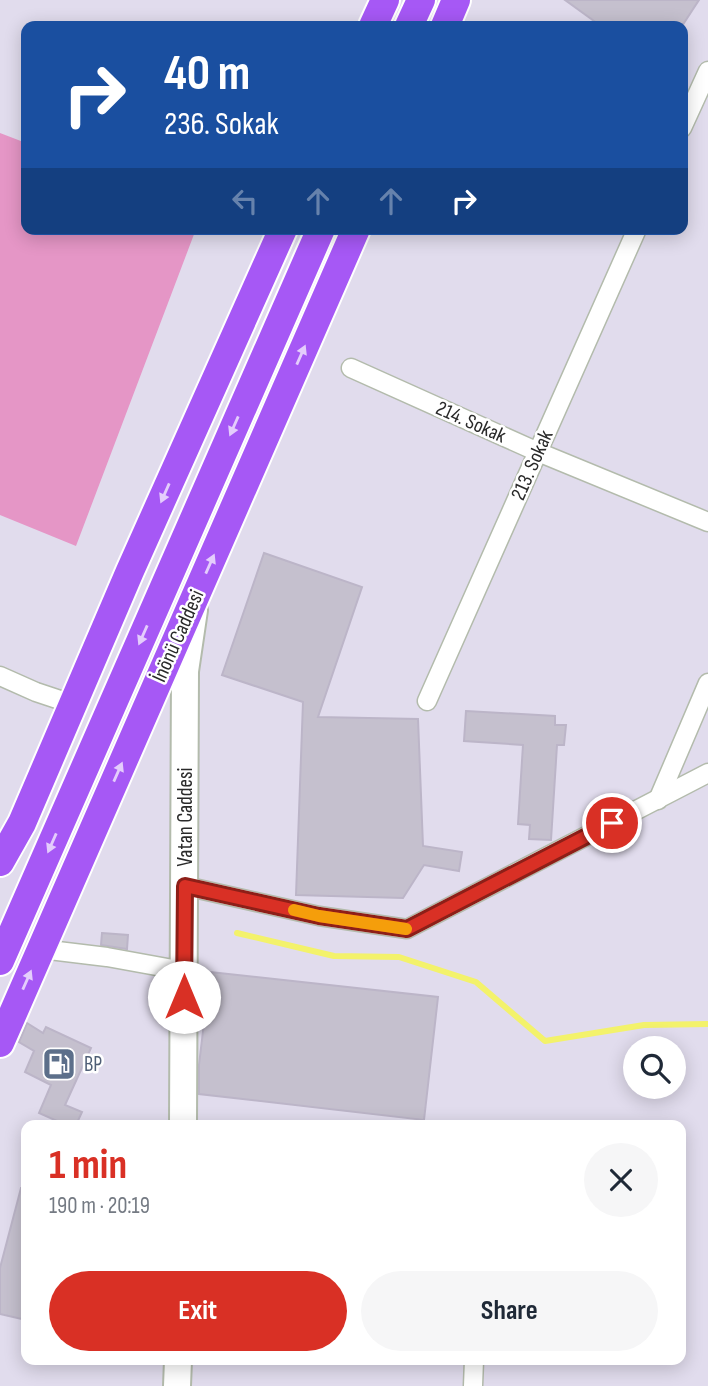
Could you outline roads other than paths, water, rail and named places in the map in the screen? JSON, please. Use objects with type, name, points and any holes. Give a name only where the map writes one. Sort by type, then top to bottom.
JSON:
[{"type":"main road","points":[[375,21],[385,0]]},
{"type":"main road","points":[[411,21],[421,0]]},
{"type":"main road","points":[[447,21],[456,0]]},
{"type":"main road","points":[[0,862],[22,823],[130,571],[280,235]]},
{"type":"main road","points":[[0,961],[318,235]]},
{"type":"main road","name":"İnönü Caddesi","points":[[0,1043],[353,235]]},
{"type":"main road","name":"Vatan Caddesi","points":[[183,1120],[185,671],[197,593]]},
{"type":"main road","points":[[177,1386],[178,1365]]},
{"type":"street","points":[[688,115],[708,71]]},
{"type":"street","name":"213. Sokak","points":[[427,701],[634,235]]},
{"type":"street","name":"214. Sokak","points":[[351,368],[538,452],[708,522]]},
{"type":"street","points":[[0,676],[72,704]]},
{"type":"street","points":[[658,800],[708,683]]},
{"type":"street","points":[[185,886],[319,916],[407,929],[708,773]]},
{"type":"street","points":[[41,949],[107,957],[184,971]]},
{"type":"street","points":[[473,1386],[474,1365]]},
{"type":"waterway","points":[[237,933],[334,956],[399,957],[476,982],[545,1041],[644,1025],[708,1024]]},
{"type":"place","name":"BP","points":[[59,1064]]}]
